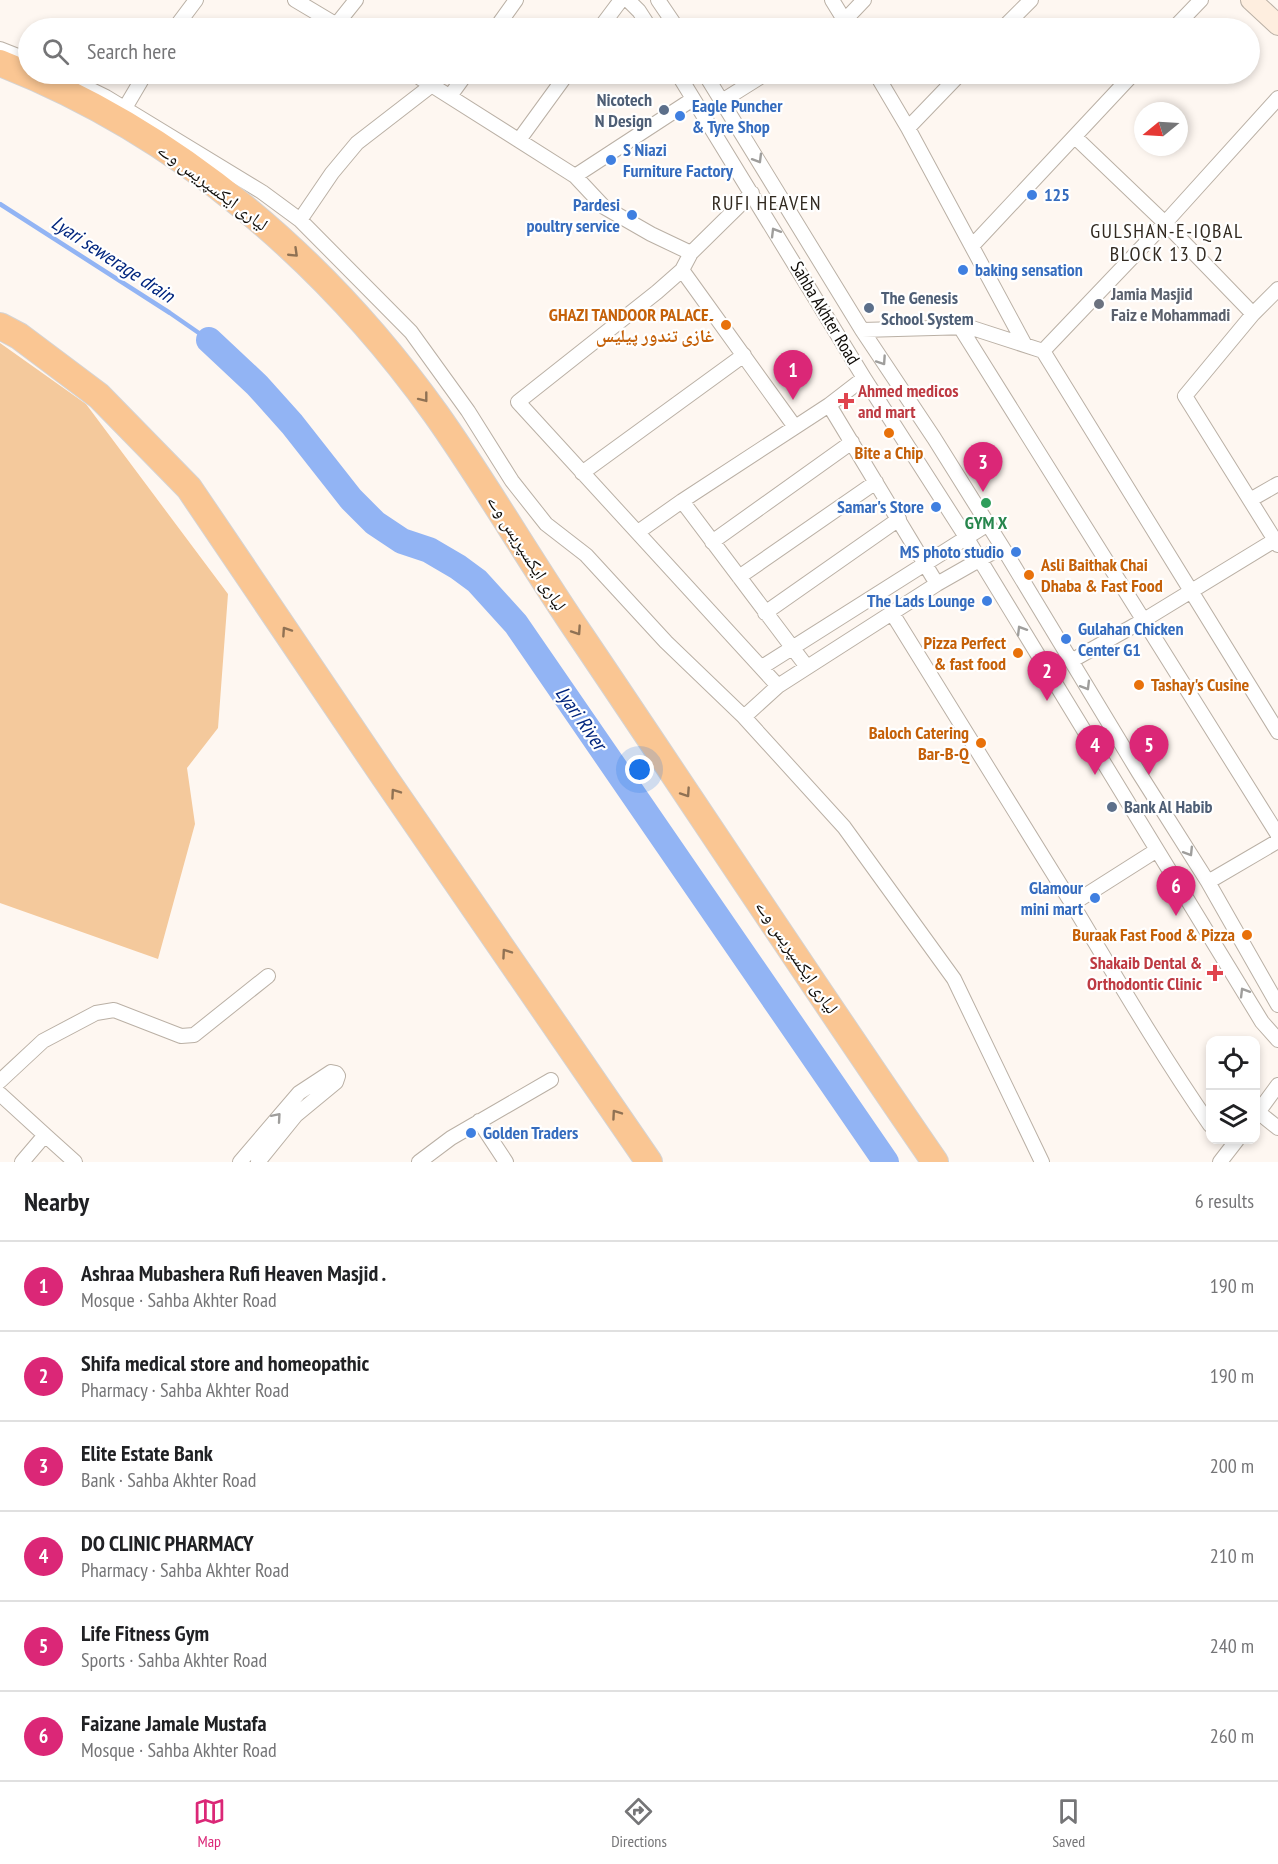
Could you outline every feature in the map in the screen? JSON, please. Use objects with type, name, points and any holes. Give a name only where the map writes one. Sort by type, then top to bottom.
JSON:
[{"type":"highway","name":"لیاری ایکسپریس وے","points":[[0,63],[18,71]]},
{"type":"highway","name":"لیاری ایکسپریس وے","points":[[47,84],[81,99],[191,166],[259,219],[321,279],[379,342],[434,411],[459,447],[579,634],[935,1162]]},
{"type":"highway","points":[[0,326],[19,336],[99,396],[189,488],[649,1162]]},
{"type":"main road","points":[[1252,0],[1278,25]]},
{"type":"street","points":[[182,18],[196,0]]},
{"type":"street","points":[[295,0],[324,18]]},
{"type":"street","points":[[345,18],[356,0]]},
{"type":"street","points":[[503,18],[516,0]]},
{"type":"street","points":[[608,18],[621,0]]},
{"type":"street","points":[[628,0],[642,18]]},
{"type":"street","points":[[658,0],[670,18]]},
{"type":"street","points":[[832,0],[839,18]]},
{"type":"street","points":[[849,18],[864,0]]},
{"type":"street","points":[[1014,18],[1031,0]]},
{"type":"street","points":[[1183,18],[1200,0]]},
{"type":"street","points":[[0,49],[18,56]]},
{"type":"street","points":[[79,84],[125,108],[262,192],[300,220],[411,332],[468,411],[512,481],[546,524],[586,555],[666,642],[744,717],[844,827],[954,979],[1042,1162]]},
{"type":"street","points":[[125,108],[139,84]]},
{"type":"street","points":[[450,96],[459,84]]},
{"type":"street","points":[[519,140],[560,84]]},
{"type":"street","name":"Sahba Akhter Road","points":[[684,84],[864,378],[966,537],[1262,1022],[1278,1040]]},
{"type":"street","name":"Sahba Akhter Road","points":[[711,84],[862,330],[988,524],[1208,882],[1278,1005]]},
{"type":"street","points":[[722,101],[749,84]]},
{"type":"street","points":[[882,84],[1026,345]]},
{"type":"street","points":[[908,128],[950,84]]},
{"type":"street","points":[[972,246],[1124,84]]},
{"type":"street","points":[[300,220],[332,173],[357,142],[432,85],[575,176],[604,207],[651,234],[691,253]]},
{"type":"street","points":[[1043,351],[1165,223],[1278,98]]},
{"type":"street","points":[[575,176],[693,99]]},
{"type":"street","points":[[1075,136],[1165,223],[1253,314]]},
{"type":"street","points":[[752,193],[691,253],[682,270],[518,402],[778,686]]},
{"type":"street","points":[[682,270],[795,427]]},
{"type":"street","points":[[1071,661],[1276,542],[1185,396],[1253,314],[1278,289]]},
{"type":"street","points":[[960,327],[1278,835]]},
{"type":"street","points":[[862,330],[969,327],[1043,351],[1278,732]]},
{"type":"street","points":[[582,473],[744,355]]},
{"type":"street","points":[[638,532],[829,405],[864,378]]},
{"type":"street","points":[[829,405],[938,584]]},
{"type":"street","points":[[712,542],[852,442]]},
{"type":"street","points":[[739,577],[876,482]]},
{"type":"street","points":[[1250,500],[1278,484]]},
{"type":"street","points":[[682,501],[807,667]]},
{"type":"street","points":[[765,613],[899,519]]},
{"type":"street","points":[[762,666],[988,524]]},
{"type":"street","points":[[744,717],[778,686],[938,584],[1002,547]]},
{"type":"street","points":[[892,613],[1072,904],[1125,995],[1206,1119]]},
{"type":"street","points":[[1208,882],[1278,841]]},
{"type":"street","points":[[1072,904],[1157,850]]},
{"type":"street","points":[[0,1082],[43,1041],[96,1012],[114,1010],[181,1036],[194,1035],[268,976]]},
{"type":"street","points":[[240,1162],[299,1093],[331,1072],[336,1073],[338,1079],[336,1082],[296,1115],[258,1162]]},
{"type":"street","points":[[419,1162],[451,1138],[551,1080]]},
{"type":"street","points":[[1260,1109],[1278,1085]]},
{"type":"street","points":[[0,1094],[75,1162]]},
{"type":"street","points":[[1260,1115],[1278,1128]]},
{"type":"street","points":[[479,1121],[506,1162]]},
{"type":"street","points":[[22,1162],[45,1135]]},
{"type":"shaded area","points":[[0,343],[86,404],[228,594],[218,728],[187,768],[195,824],[158,959],[0,903]]},
{"type":"waterway","name":"Lyari sewerage drain","points":[[0,204],[209,340]]},
{"type":"waterway","name":"Lyari River","points":[[209,340],[257,385],[292,424],[351,499],[375,523],[402,541],[429,550],[458,567],[477,581],[516,624],[886,1162]]},
{"type":"place","name":"Nicotech N Design","points":[[664,110]]},
{"type":"place","name":"Eagle Puncher & Tyre Shop","points":[[680,116]]},
{"type":"place","name":"S Niazi Furniture Factory","points":[[611,160]]},
{"type":"place","name":"125","points":[[1032,195]]},
{"type":"place","name":"Pardesi poultry service","points":[[632,215]]},
{"type":"place","name":"baking sensation","points":[[963,270]]},
{"type":"place","name":"Jamia Masjid Faiz e Mohammadi","points":[[1099,304]]},
{"type":"place","name":"The Genesis School System","points":[[869,308]]},
{"type":"place","name":"GHAZI TANDOOR PALACE۔ غازی تندور پیلیس","points":[[726,325]]},
{"type":"place","name":"Ashraa Mubashera Rufi Heaven Masjid .","points":[[793,400]]},
{"type":"place","name":"Ahmed medicos and mart","points":[[846,401]]},
{"type":"place","name":"Bite a Chip","points":[[889,433]]},
{"type":"place","name":"Elite Estate Bank","points":[[983,492]]},
{"type":"place","name":"GYM X","points":[[986,503]]},
{"type":"place","name":"Samar's Store","points":[[936,507]]},
{"type":"place","name":"MS photo studio","points":[[1016,552]]},
{"type":"place","name":"Asli Baithak Chai Dhaba & Fast Food","points":[[1029,575]]},
{"type":"place","name":"The Lads Lounge","points":[[987,601]]},
{"type":"place","name":"Gulahan Chicken Center G1","points":[[1066,639]]},
{"type":"place","name":"Pizza Perfect & fast food","points":[[1018,653]]},
{"type":"place","name":"Tashay's Cusine","points":[[1139,685]]},
{"type":"place","name":"Shifa medical store and homeopathic","points":[[1047,701]]},
{"type":"place","name":"Baloch Catering Bar-B-Q","points":[[981,743]]},
{"type":"place","name":"DO CLINIC PHARMACY","points":[[1095,775]]},
{"type":"place","name":"Life Fitness Gym","points":[[1149,775]]},
{"type":"place","name":"Bank Al Habib","points":[[1112,807]]},
{"type":"place","name":"Glamour mini mart","points":[[1095,898]]},
{"type":"place","name":"Faizane Jamale Mustafa","points":[[1176,916]]},
{"type":"place","name":"Buraak Fast Food & Pizza","points":[[1247,935]]},
{"type":"place","name":"Shakaib Dental & Orthodontic Clinic","points":[[1215,973]]},
{"type":"place","name":"Golden Traders","points":[[471,1133]]},
{"type":"district","name":"RUFI HEAVEN","points":[[767,203]]},
{"type":"district","name":"GULSHAN-E-IQBAL BLOCK 13 D 2","points":[[1167,242]]}]
